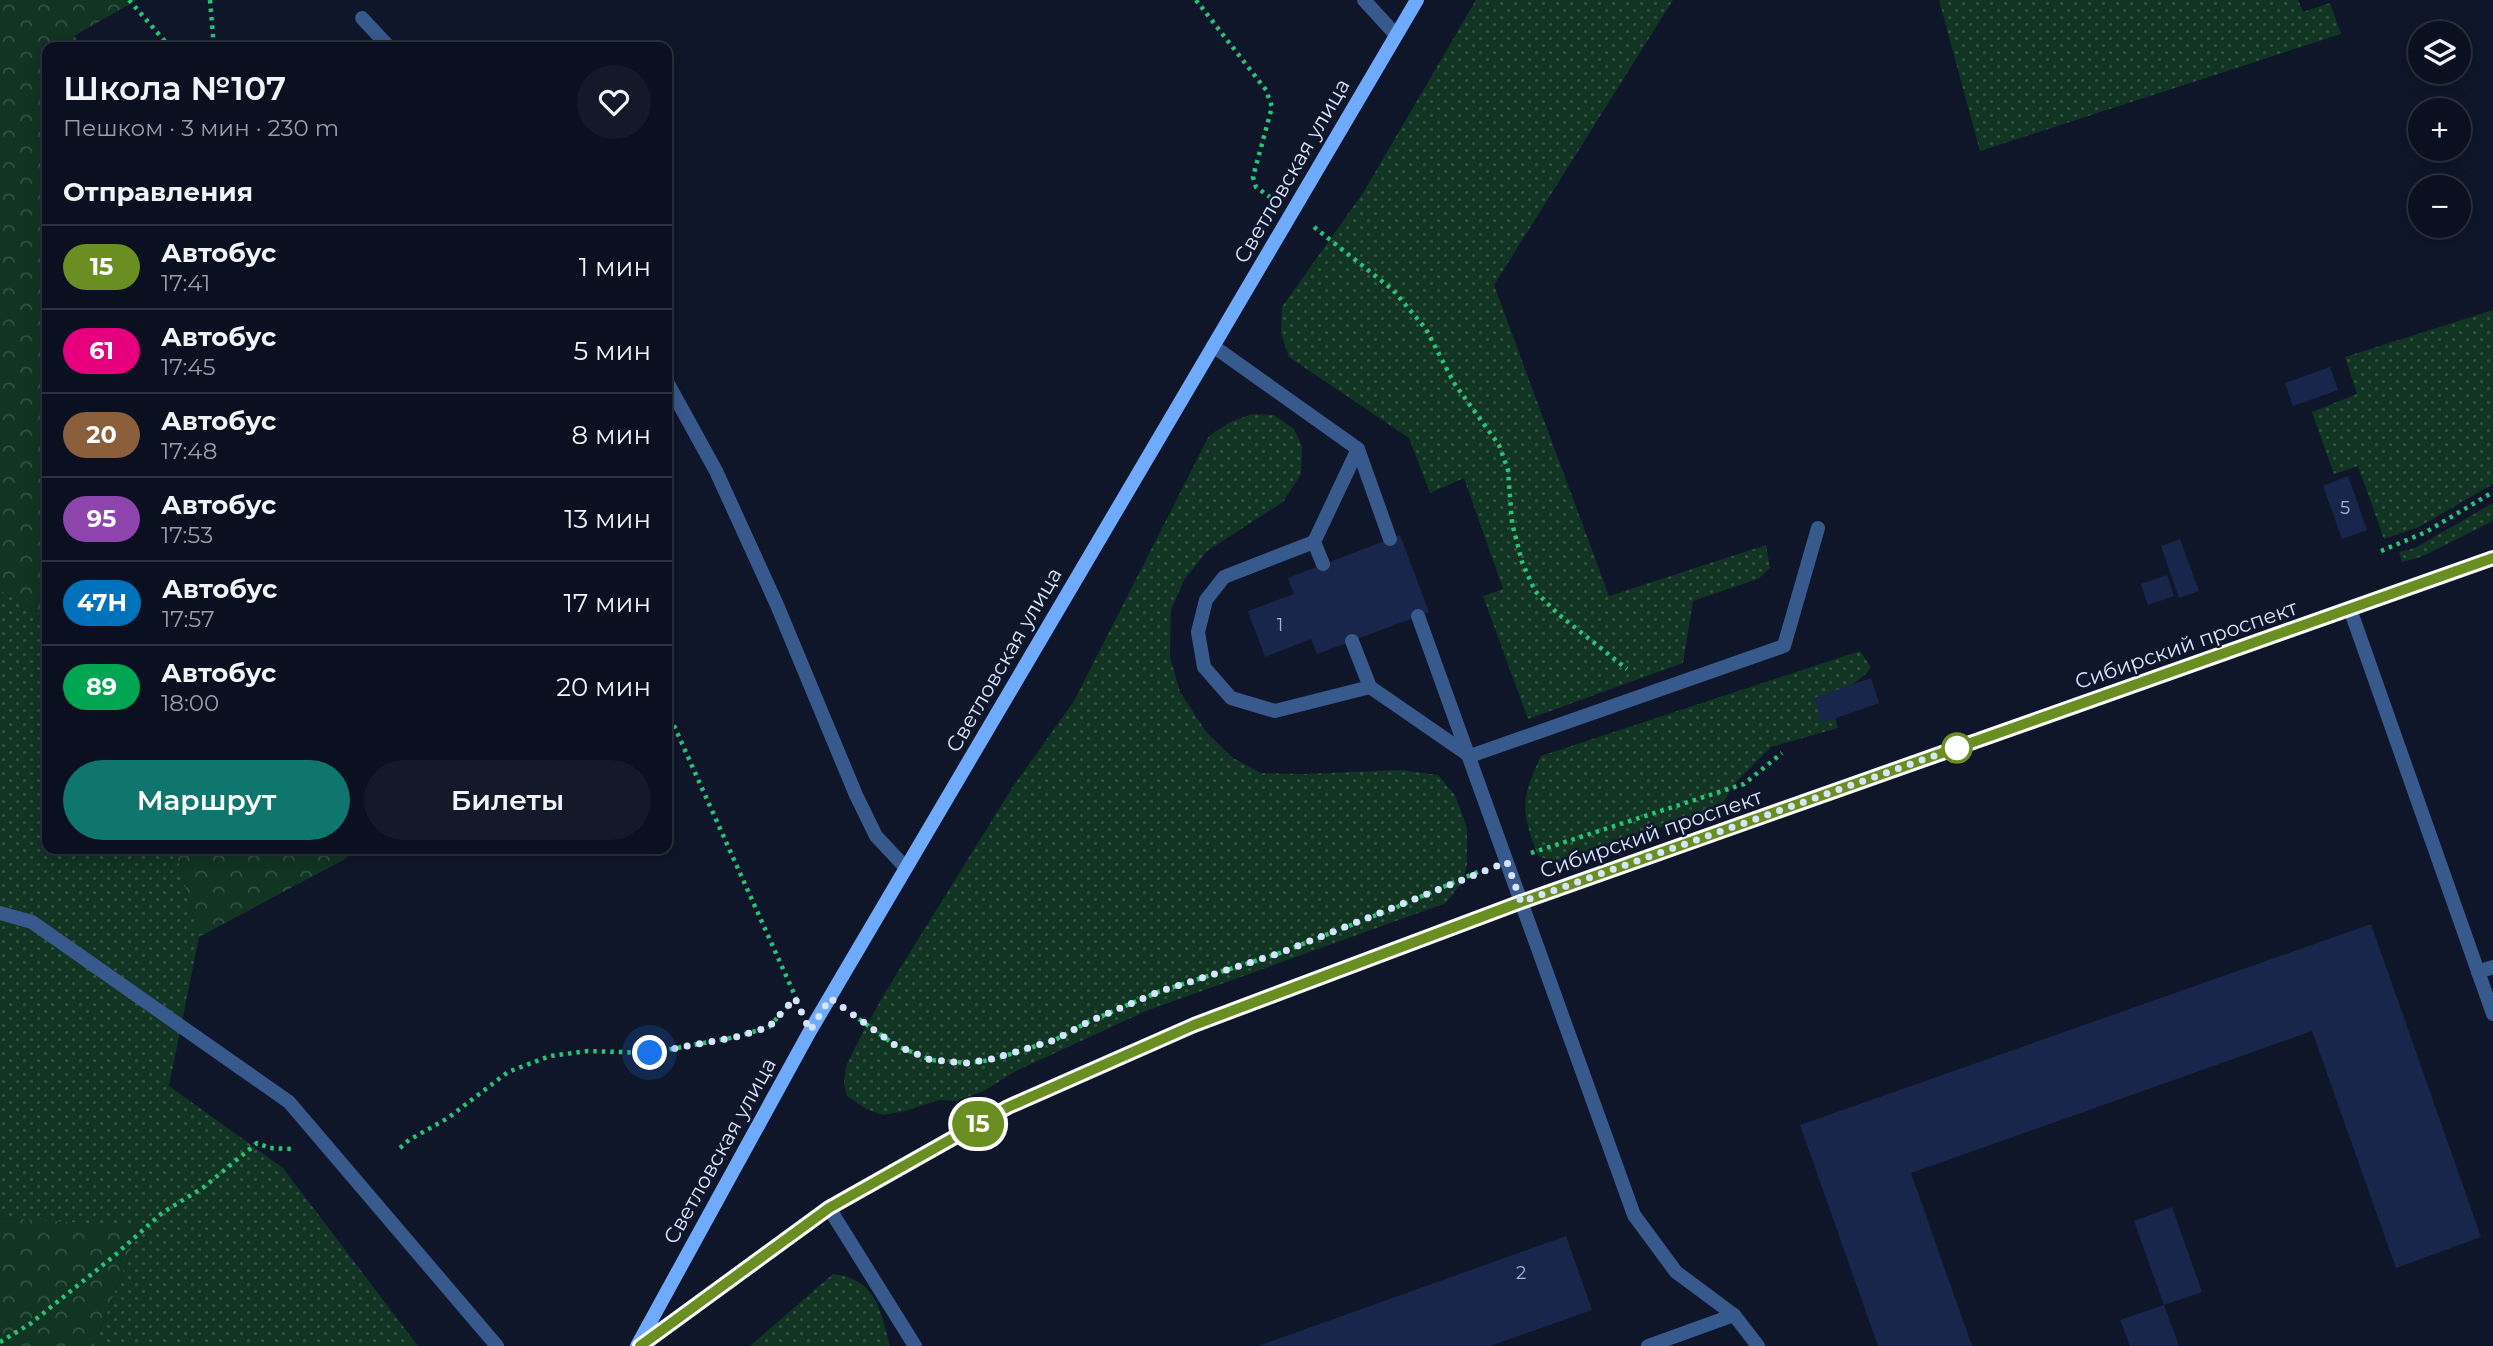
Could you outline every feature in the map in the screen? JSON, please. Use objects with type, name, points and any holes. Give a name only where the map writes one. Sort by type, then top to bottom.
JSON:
[{"type":"main road","name":"Светловская улица","points":[[639,1346],[810,1031],[1417,0]]},
{"type":"main road","name":"Сибирский проспект","points":[[639,1346],[829,1208],[1008,1107],[1181,1030],[1521,902],[2493,558]]},
{"type":"street","points":[[1364,0],[1396,35]]},
{"type":"street","points":[[362,18],[384,42]]},
{"type":"street","points":[[1213,346],[1358,449],[1390,539]]},
{"type":"street","points":[[672,391],[716,471],[876,836],[906,868]]},
{"type":"street","points":[[1358,449],[1314,542],[1224,577],[1206,600],[1198,632],[1204,667],[1231,698],[1275,711],[1370,687]]},
{"type":"street","points":[[1470,756],[1784,646],[1818,528]]},
{"type":"street","points":[[1314,542],[1323,564]]},
{"type":"street","points":[[2350,609],[2493,1014]]},
{"type":"street","points":[[1418,616],[1634,1215],[1676,1272],[1734,1315],[1758,1346]]},
{"type":"street","points":[[1352,641],[1370,687],[1470,756]]},
{"type":"street","points":[[0,913],[32,922],[289,1102],[497,1346]]},
{"type":"street","points":[[2478,972],[2493,967]]},
{"type":"street","points":[[829,1208],[915,1346]]},
{"type":"street","points":[[1651,1345],[1734,1315]]},
{"type":"path","points":[[129,0],[166,42]]},
{"type":"path","points":[[210,0],[214,42]]},
{"type":"path","points":[[1196,0],[1266,90],[1272,107],[1253,177],[1256,187],[1331,239],[1393,289],[1426,329],[1454,383],[1499,445],[1508,470],[1512,523],[1522,562],[1535,591],[1558,614],[1655,691]]},
{"type":"path","points":[[2381,551],[2426,532],[2493,492]]},
{"type":"path","points":[[672,721],[810,1031]]},
{"type":"path","points":[[830,998],[895,1045],[931,1060],[967,1063],[992,1059],[1055,1040],[1088,1022],[1158,992],[1280,953],[1550,845],[1744,784],[1782,753]]},
{"type":"path","points":[[400,1148],[448,1118],[508,1072],[550,1056],[588,1051],[650,1053],[736,1037],[769,1027],[795,998]]},
{"type":"path","points":[[0,1342],[30,1324],[162,1213],[204,1187],[257,1143],[270,1148],[292,1149]]},
{"type":"green space","points":[[0,0],[137,0],[74,36],[79,42],[42,42],[42,615],[0,590]]},
{"type":"green space","points":[[1476,0],[1673,0],[1494,285],[1609,596],[1766,545],[1770,568],[1758,579],[1693,601],[1683,663],[1528,719],[1483,596],[1503,589],[1464,478],[1430,493],[1409,438],[1289,357],[1281,333],[1282,307],[1363,193]]},
{"type":"green space","points":[[1939,0],[2298,0],[2303,12],[2330,3],[2341,34],[1980,151]]},
{"type":"green space","points":[[2493,310],[2493,484],[2419,527],[2384,539],[2358,466],[2334,474],[2312,412],[2357,394],[2345,357]]},
{"type":"green space","points":[[1252,414],[1274,415],[1294,429],[1302,446],[1301,474],[1283,502],[1207,551],[1184,580],[1171,610],[1170,657],[1180,692],[1207,733],[1233,758],[1261,773],[1401,770],[1438,775],[1455,795],[1467,828],[1467,864],[1463,881],[1446,903],[1146,1011],[1014,1072],[984,1091],[956,1101],[939,1100],[883,1115],[866,1109],[847,1096],[844,1084],[846,1066],[883,996],[1012,788],[1074,701],[1209,436],[1230,422]]},
{"type":"green space","points":[[2493,503],[2493,521],[2421,557],[2402,562],[2399,552],[2415,548]]},
{"type":"green space","points":[[0,590],[42,615],[42,854],[176,854],[199,937],[169,1086],[283,1168],[418,1346],[94,1346],[140,1227],[0,1218]]},
{"type":"green space","points":[[1860,651],[1871,667],[1831,702],[1838,728],[1771,747],[1733,785],[1725,800],[1704,813],[1556,863],[1538,856],[1528,827],[1525,806],[1529,784],[1541,756]]},
{"type":"green space","points":[[176,854],[350,854],[345,859],[199,937]]},
{"type":"green space","points":[[0,1218],[140,1226],[94,1346],[0,1346]]},
{"type":"green space","points":[[833,1274],[848,1277],[868,1289],[879,1309],[890,1346],[750,1346]]},
{"type":"building","points":[[2330,367],[2338,390],[2293,406],[2285,383]]},
{"type":"building","points":[[2348,476],[2367,530],[2342,539],[2323,486]]},
{"type":"building","points":[[1400,535],[1429,612],[1317,654],[1311,639],[1265,657],[1248,611],[1294,594],[1288,578]]},
{"type":"building","points":[[2180,539],[2199,591],[2179,598],[2161,546]]},
{"type":"building","points":[[2167,575],[2174,596],[2148,605],[2141,584]]},
{"type":"building","points":[[1871,678],[1879,703],[1822,723],[1814,698]]},
{"type":"building","points":[[2371,924],[2481,1237],[2396,1268],[2312,1031],[1911,1173],[1972,1346],[1878,1346],[1800,1125]]},
{"type":"building","points":[[2172,1207],[2202,1292],[2164,1305],[2134,1221]]},
{"type":"building","points":[[1566,1236],[1592,1310],[1490,1346],[1258,1346]]},
{"type":"building","points":[[2164,1305],[2179,1346],[2130,1346],[2120,1320]]},
{"type":"bus line","name":"15","points":[[640,1346],[829,1208],[1008,1107],[1194,1025],[1521,902],[2493,558]]},
{"type":"route","points":[[650,1053],[736,1037],[769,1027],[795,998],[810,1031],[830,998],[895,1045],[931,1060],[967,1063],[992,1059],[1055,1040],[1088,1022],[1158,992],[1207,974],[1280,953],[1507,862],[1521,902],[1962,746],[1957,748]]}]
